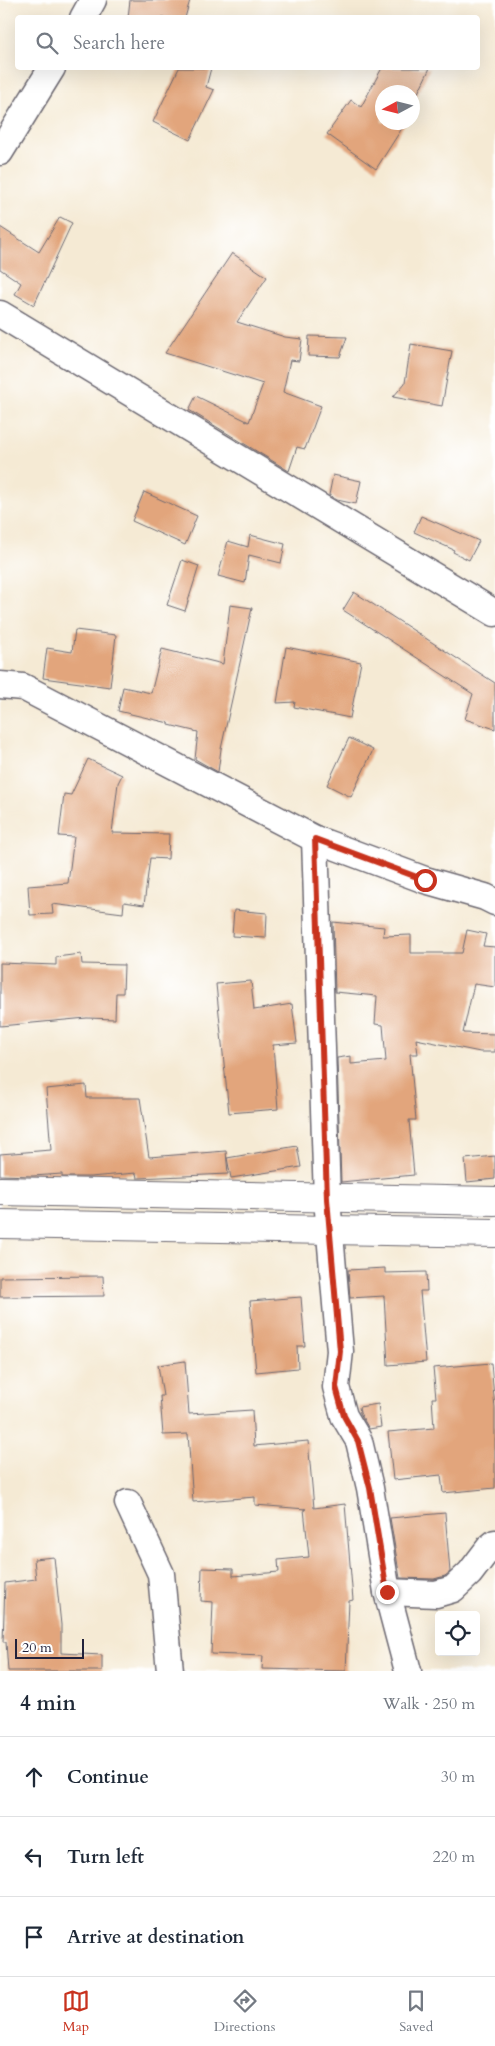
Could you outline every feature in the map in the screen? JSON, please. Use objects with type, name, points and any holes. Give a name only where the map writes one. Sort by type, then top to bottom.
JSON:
[{"type":"main road","points":[[0,1191],[495,1202]]},
{"type":"main road","points":[[0,1224],[495,1234]]},
{"type":"street","points":[[84,15],[93,0]]},
{"type":"street","points":[[0,152],[51,70]]},
{"type":"street","points":[[0,314],[495,613]]},
{"type":"street","points":[[0,685],[23,687],[315,839],[425,880],[485,896],[495,902]]},
{"type":"street","points":[[315,839],[327,1199],[340,1351],[336,1387],[344,1416],[358,1441],[370,1488],[387,1592],[408,1671]]},
{"type":"street","points":[[128,1503],[161,1574],[170,1671]]},
{"type":"street","points":[[387,1592],[436,1594],[453,1589],[470,1573],[495,1543]]},
{"type":"building","points":[[130,0],[190,0],[186,15],[128,15]]},
{"type":"building","points":[[178,70],[210,70],[206,87],[214,90],[190,140],[153,122]]},
{"type":"building","points":[[381,70],[429,70],[420,89],[420,85],[375,85],[375,130],[401,130],[376,169],[327,134],[351,100],[361,107]]},
{"type":"building","points":[[60,217],[72,223],[34,305],[15,294],[21,283],[0,269],[0,227],[39,252]]},
{"type":"building","points":[[232,253],[267,277],[237,322],[285,337],[302,339],[299,361],[290,360],[283,392],[321,406],[305,449],[297,447],[289,471],[189,410],[196,396],[249,422],[263,384],[165,353]]},
{"type":"building","points":[[309,336],[347,337],[340,357],[308,356]]},
{"type":"building","points":[[411,344],[452,351],[442,406],[393,397],[405,383]]},
{"type":"building","points":[[333,475],[361,481],[356,504],[337,500],[329,495]]},
{"type":"building","points":[[144,492],[197,516],[185,545],[132,521]]},
{"type":"building","points":[[421,516],[479,541],[469,560],[453,552],[454,550],[414,532]]},
{"type":"building","points":[[250,535],[285,544],[281,563],[249,555],[245,583],[218,576],[228,541],[248,547]]},
{"type":"building","points":[[182,560],[199,566],[185,611],[167,605]]},
{"type":"building","points":[[354,592],[495,683],[495,729],[465,719],[473,694],[343,610]]},
{"type":"building","points":[[230,605],[252,608],[221,749],[218,772],[195,759],[198,732],[118,711],[123,687],[151,693],[162,649],[223,664]]},
{"type":"building","points":[[75,630],[116,635],[110,687],[43,678],[47,648],[72,652]]},
{"type":"building","points":[[286,647],[361,662],[350,718],[294,707],[295,702],[277,703]]},
{"type":"building","points":[[349,738],[373,750],[351,797],[327,785]]},
{"type":"building","points":[[88,759],[122,775],[118,783],[112,833],[169,834],[168,859],[150,858],[144,905],[124,902],[123,913],[52,904],[53,914],[30,915],[28,886],[68,883],[74,837],[59,836],[64,794],[71,795]]},
{"type":"building","points":[[234,910],[267,913],[266,938],[232,936]]},
{"type":"building","points":[[333,922],[384,927],[383,936],[411,935],[411,953],[462,953],[467,930],[486,934],[483,946],[495,947],[495,987],[474,984],[463,1033],[495,1034],[495,1052],[480,1052],[416,1039],[418,1054],[410,1054],[416,1120],[409,1120],[414,1175],[341,1182],[337,1058],[351,1056],[351,1064],[386,1061],[383,1025],[375,1024],[377,996],[335,992]]},
{"type":"building","points":[[81,954],[82,964],[124,965],[123,993],[116,993],[115,1019],[87,1018],[0,1026],[0,963],[56,965],[56,957]]},
{"type":"building","points":[[251,981],[254,1010],[292,1004],[297,1043],[273,1045],[278,1109],[229,1113],[216,984]]},
{"type":"building","points":[[86,1085],[87,1098],[140,1098],[149,1157],[226,1151],[228,1174],[139,1178],[137,1178],[136,1173],[90,1177],[62,1177],[62,1174],[33,1176],[0,1175],[0,1154],[51,1150],[46,1089]]},
{"type":"building","points":[[297,1146],[301,1167],[231,1178],[227,1158]]},
{"type":"building","points":[[495,1156],[495,1179],[467,1182],[465,1159]]},
{"type":"building","points":[[385,1268],[385,1273],[426,1272],[427,1291],[420,1291],[426,1362],[388,1365],[384,1296],[350,1298],[348,1270]]},
{"type":"building","points":[[103,1276],[104,1296],[0,1297],[0,1277]]},
{"type":"building","points":[[301,1297],[305,1346],[297,1346],[298,1368],[256,1372],[250,1301]]},
{"type":"building","points":[[185,1361],[189,1414],[252,1410],[254,1446],[308,1441],[314,1508],[345,1504],[353,1600],[349,1601],[346,1671],[262,1669],[263,1656],[211,1654],[213,1602],[201,1601],[202,1568],[233,1569],[233,1576],[279,1572],[278,1560],[309,1557],[304,1509],[306,1509],[255,1505],[255,1497],[193,1502],[188,1434],[163,1435],[160,1396],[163,1396],[158,1365]]},
{"type":"building","points":[[491,1363],[495,1408],[495,1488],[443,1493],[441,1475],[393,1480],[388,1432],[434,1428],[432,1398],[436,1398],[433,1368]]},
{"type":"building","points":[[378,1404],[381,1427],[369,1429],[360,1413],[359,1407]]},
{"type":"building","points":[[445,1513],[450,1572],[445,1576],[434,1579],[400,1578],[390,1518]]},
{"type":"building","points":[[54,1557],[61,1625],[61,1653],[102,1655],[102,1671],[8,1671],[6,1642],[3,1642],[5,1583],[36,1579],[34,1559]]},
{"type":"route","points":[[387,1592],[370,1488],[358,1441],[344,1416],[336,1387],[340,1351],[327,1199],[315,839],[425,880]]}]
